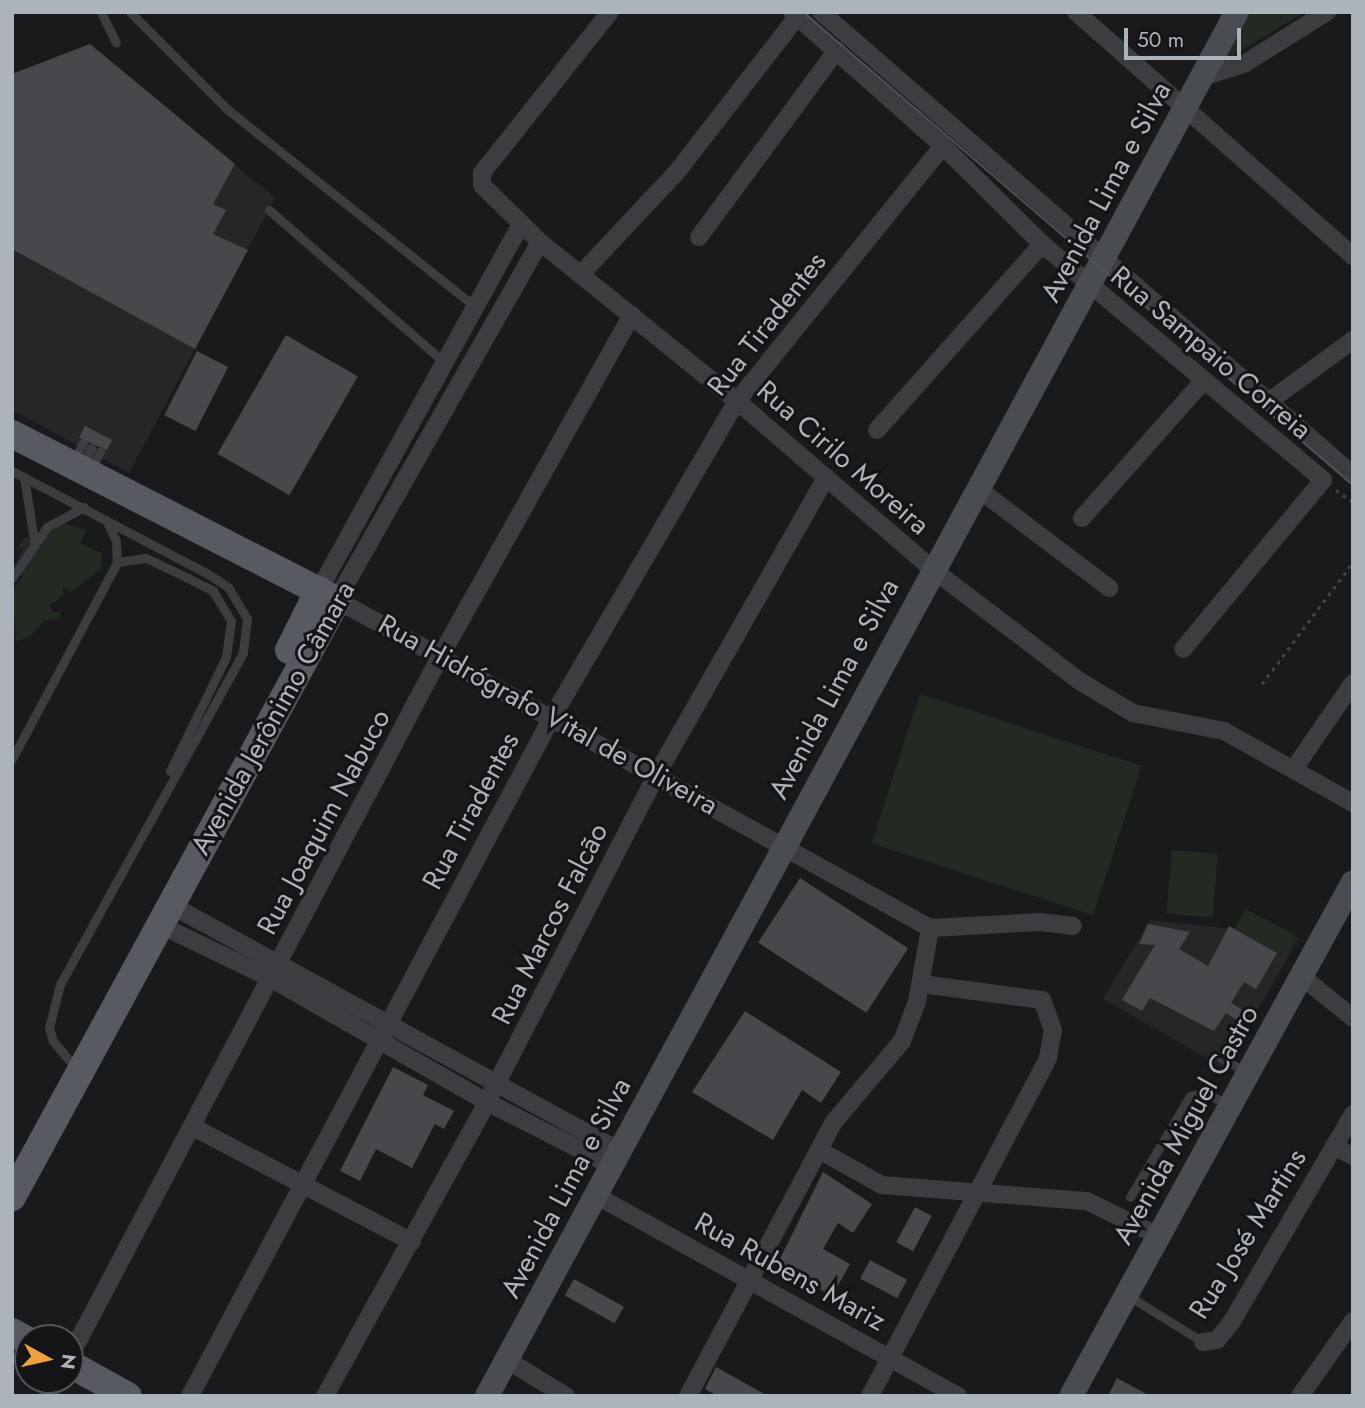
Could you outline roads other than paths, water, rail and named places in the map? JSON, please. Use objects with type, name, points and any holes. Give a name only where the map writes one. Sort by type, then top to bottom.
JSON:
[{"type":"main road","name":"Avenida Lima e Silva","points":[[486,1396],[597,1196],[932,569],[1090,286],[1237,12]]},
{"type":"main road","name":"Rua Hidrógrafo Vital de Oliveira","points":[[12,434],[85,459],[241,542],[328,595]]},
{"type":"main road","name":"Avenida Jerônimo Câmara","points":[[12,1165],[166,915],[328,595]]},
{"type":"main road","name":"Avenida Jerônimo Câmara","points":[[12,1197],[74,1066],[250,730],[328,595]]},
{"type":"main road","name":"Avenida Miguel Castro","points":[[1071,1396],[1353,882]]},
{"type":"main road","points":[[84,1372],[128,1396]]},
{"type":"street","name":"Rua Cirilo Moreira","points":[[610,12],[481,175],[482,185],[540,242],[737,401],[825,480],[932,569],[1081,682],[1133,713],[1207,724],[1295,768],[1353,803]]},
{"type":"street","name":"Rua Sampaio Correia","points":[[821,12],[1105,256],[1353,475]]},
{"type":"street","points":[[1076,12],[1353,256]]},
{"type":"street","points":[[1200,78],[1244,64],[1328,12]]},
{"type":"street","name":"Rua Sampaio Correia","points":[[795,15],[943,146],[1042,244],[1323,480],[1183,649]]},
{"type":"street","points":[[582,274],[676,173],[795,15]]},
{"type":"street","points":[[699,237],[837,50]]},
{"type":"street","name":"Rua Tiradentes","points":[[190,1396],[551,719],[737,401],[943,146]]},
{"type":"street","name":"Avenida Jerônimo Câmara","points":[[328,595],[521,224]]},
{"type":"street","name":"Avenida Jerônimo Câmara","points":[[328,595],[540,242]]},
{"type":"street","points":[[877,430],[1042,244]]},
{"type":"street","name":"Rua Joaquim Nabuco","points":[[84,1330],[441,655],[632,315]]},
{"type":"street","points":[[1268,402],[1351,345]]},
{"type":"street","points":[[1082,518],[1203,381]]},
{"type":"street","name":"Rua Marcos Falcão","points":[[325,1396],[487,1102],[657,774],[825,480]]},
{"type":"street","points":[[977,488],[1109,588]]},
{"type":"street","name":"Rua Hidrógrafo Vital de Oliveira","points":[[328,595],[441,655],[551,719],[657,774],[930,928]]},
{"type":"street","points":[[1295,768],[1353,683]]},
{"type":"street","points":[[166,915],[275,972],[387,1023],[497,1082],[616,1158]]},
{"type":"street","points":[[688,1396],[849,1099],[902,1041],[922,984],[930,928],[1073,926]]},
{"type":"street","points":[[275,972],[377,1041],[487,1102],[616,1158]]},
{"type":"street","points":[[1301,976],[1353,1018]]},
{"type":"street","points":[[870,1396],[1048,1058],[1054,1030],[1042,1000],[922,984]]},
{"type":"street","name":"Rua José Martins","points":[[1203,1342],[1223,1334],[1353,1114]]},
{"type":"street","points":[[193,1127],[412,1242]]},
{"type":"street","name":"Rua José Martins","points":[[1334,1146],[1353,1156]]},
{"type":"street","points":[[819,1150],[882,1185],[977,1195],[1087,1201],[1158,1236]]},
{"type":"street","name":"Rua Rubens Mariz","points":[[597,1196],[958,1396]]},
{"type":"street","points":[[1307,1393],[1353,1321]]},
{"type":"street","points":[[507,1360],[566,1396]]},
{"type":"lane","points":[[101,12],[116,43]]},
{"type":"lane","points":[[130,12],[228,110],[477,308]]},
{"type":"lane","points":[[269,210],[353,288],[446,364]]},
{"type":"lane","points":[[12,471],[84,507],[228,587],[240,603],[248,631],[243,653],[110,891]]},
{"type":"lane","points":[[24,477],[34,540]]},
{"type":"lane","points":[[12,578],[34,540],[84,507]]},
{"type":"lane","points":[[12,759],[75,634],[117,562],[116,541],[106,520]]},
{"type":"lane","points":[[74,1066],[49,1028],[52,1004],[110,891],[232,637],[226,607],[213,591],[146,558],[117,562]]},
{"type":"lane","points":[[1220,1057],[1248,1073]]},
{"type":"lane","points":[[1130,1197],[1190,1096],[1204,1092],[1230,1106]]},
{"type":"lane","points":[[1126,1294],[1203,1342]]},
{"type":"tram line","points":[[803,12],[1353,485]]}]
